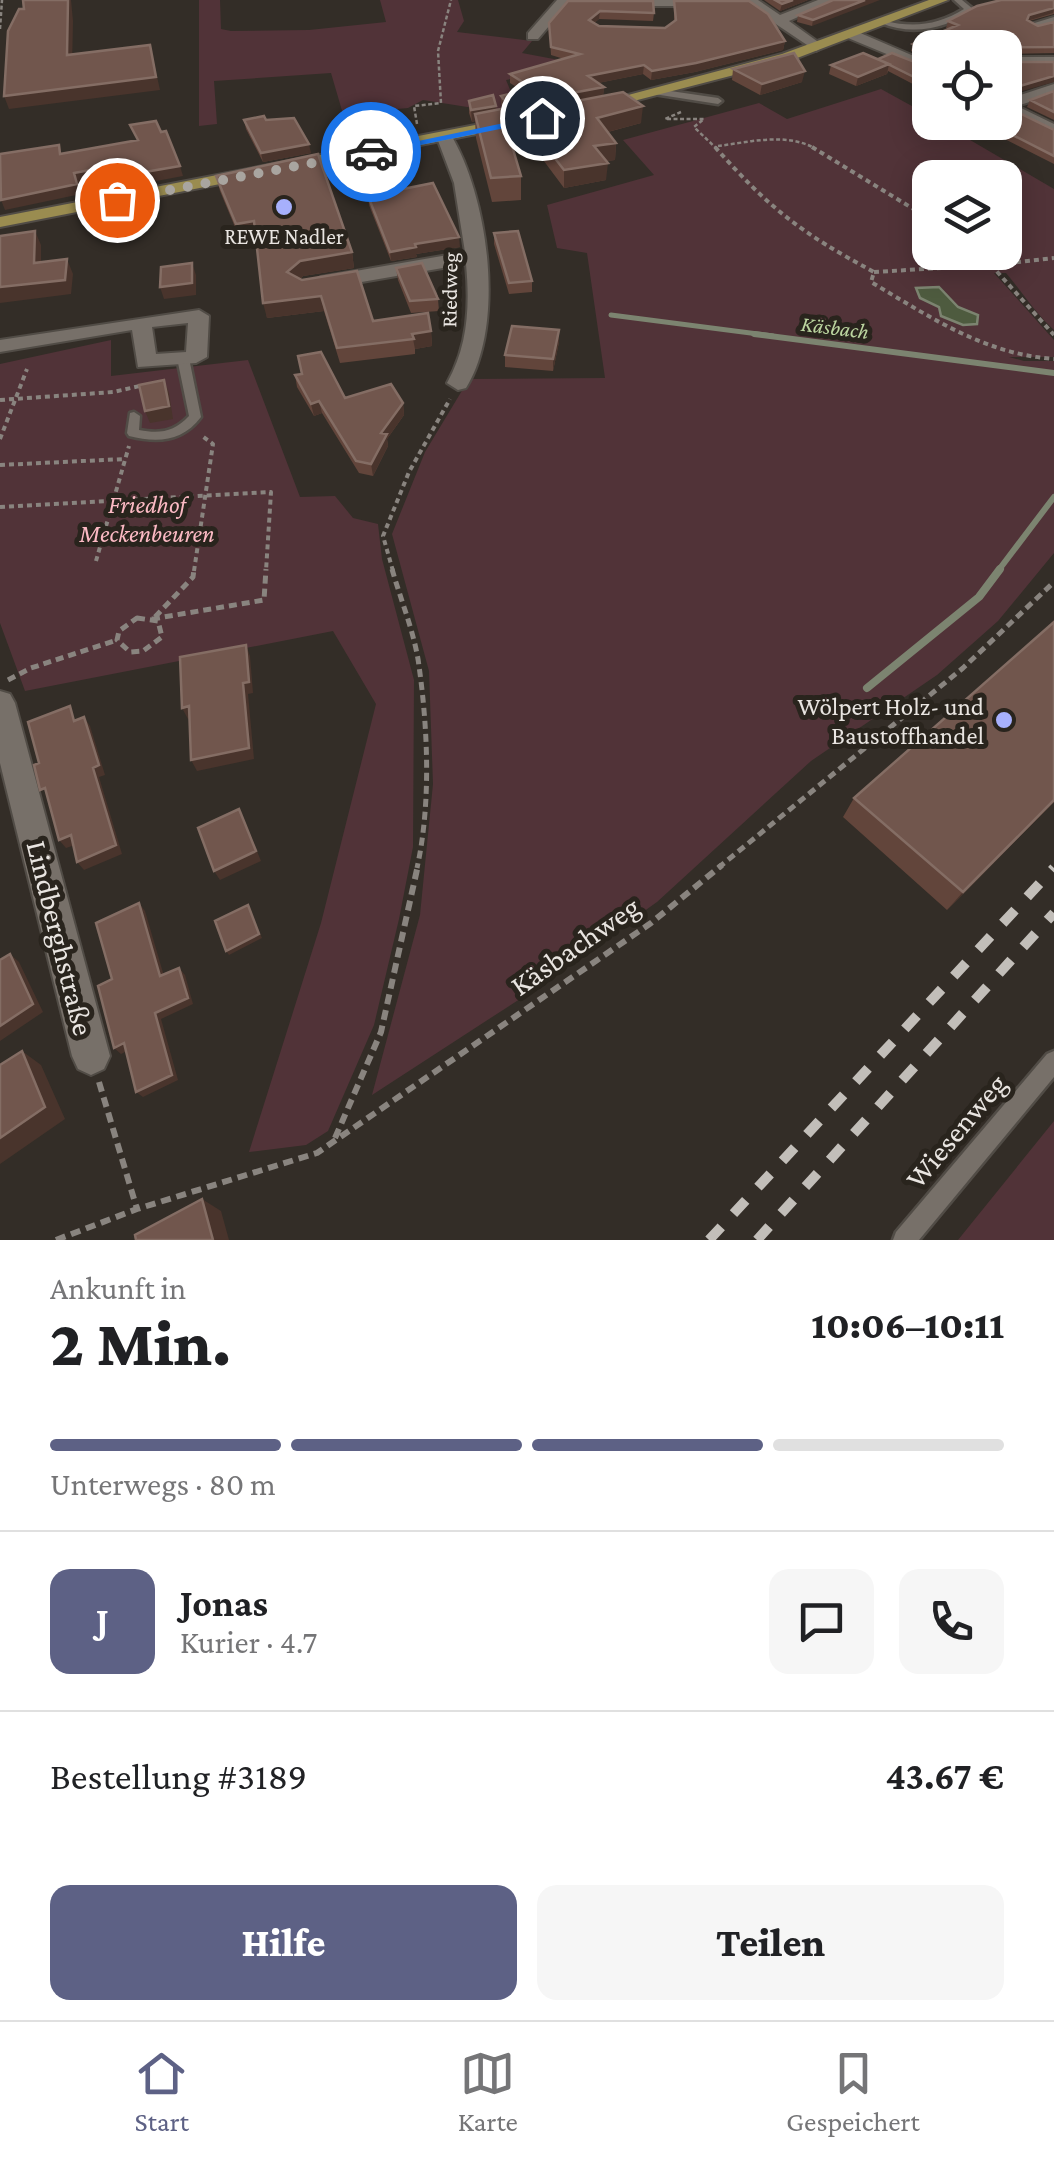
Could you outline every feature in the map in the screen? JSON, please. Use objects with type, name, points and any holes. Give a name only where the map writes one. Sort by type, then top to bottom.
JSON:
[{"type":"main road","points":[[0,222],[445,138],[657,92],[816,48],[941,0]]},
{"type":"street","points":[[780,20],[830,0]]},
{"type":"street","points":[[533,36],[563,1],[662,9],[752,2],[816,48]]},
{"type":"street","points":[[1034,24],[1054,21]]},
{"type":"street","points":[[853,35],[912,56]]},
{"type":"street","points":[[1022,61],[1054,61]]},
{"type":"street","points":[[1022,99],[1054,89]]},
{"type":"street","points":[[1022,114],[1054,130]]},
{"type":"street","name":"Riedweg","points":[[445,138],[456,156],[478,256],[473,352],[458,383]]},
{"type":"street","points":[[304,286],[478,256]]},
{"type":"street","points":[[0,346],[141,322],[199,316],[196,356],[146,362],[141,322]]},
{"type":"street","name":"Lindberghstraße","points":[[0,703],[91,1056]]},
{"type":"lane","points":[[885,23],[925,29],[936,26],[969,9],[958,0]]},
{"type":"lane","points":[[657,92],[718,100]]},
{"type":"lane","points":[[134,416],[133,433],[168,436],[186,429],[194,417],[182,358]]},
{"type":"lane","name":"Wiesenweg","points":[[904,1240],[1054,1061]]},
{"type":"path","points":[[0,28],[2,0]]},
{"type":"path","points":[[418,137],[414,106],[441,103],[435,74],[438,46],[452,0]]},
{"type":"path","points":[[694,127],[704,119],[683,120],[665,120],[675,114],[688,108],[665,108],[675,114],[683,120],[694,127],[718,146],[758,196],[814,240],[874,272],[912,270]]},
{"type":"path","points":[[718,146],[778,139],[804,142],[912,208]]},
{"type":"path","points":[[1022,262],[1054,258]]},
{"type":"path","points":[[996,270],[1054,335]]},
{"type":"path","points":[[874,272],[870,282],[982,345],[1026,360],[1054,359]]},
{"type":"path","points":[[0,439],[27,369]]},
{"type":"path","points":[[0,400],[113,392],[187,381]]},
{"type":"path","points":[[335,1140],[381,1032],[422,846],[425,751],[418,664],[383,536],[409,472],[458,383]]},
{"type":"path","points":[[152,618],[194,577],[213,444],[186,429]]},
{"type":"path","points":[[96,561],[133,433]]},
{"type":"path","points":[[0,465],[125,459]]},
{"type":"path","points":[[0,508],[271,492],[264,600],[127,623],[117,640],[31,668],[0,684]]},
{"type":"path","name":"Käsbachweg","points":[[56,1240],[136,1208],[317,1152],[651,923],[962,668],[1054,582]]},
{"type":"path","points":[[117,640],[130,652],[154,646],[163,628],[152,618]]},
{"type":"path","points":[[91,1056],[136,1208]]},
{"type":"green space","points":[[199,0],[220,0],[221,29],[231,31],[309,30],[386,22],[380,0],[458,0],[464,21],[457,32],[532,41],[522,53],[580,64],[506,80],[517,106],[499,112],[423,100],[408,108],[343,114],[331,73],[214,81],[217,124],[199,126]]},
{"type":"green space","points":[[881,89],[912,106],[912,140],[970,140],[1004,160],[912,160],[912,270],[1022,270],[1022,170],[1054,189],[1054,330],[1006,273],[994,273],[1054,340],[1054,357],[1009,357],[1054,361],[1054,553],[998,621],[937,675],[811,761],[657,902],[526,995],[372,1095],[420,915],[433,784],[429,671],[392,534],[425,452],[469,379],[605,378],[587,253],[557,248],[547,205],[654,175],[623,140],[759,103],[787,119]]},
{"type":"green space","name":"Friedhof Meckenbeuren","points":[[111,340],[111,376],[248,360],[300,497],[335,496],[353,518],[378,524],[382,559],[414,680],[413,847],[374,1025],[328,1131],[306,1145],[249,1152],[321,923],[376,704],[333,631],[25,691],[0,623],[0,364]]},
{"type":"green space","points":[[1054,1121],[1054,1240],[958,1240]]},
{"type":"shaded area","points":[[939,287],[958,307],[978,315],[977,324],[963,325],[941,316],[939,307],[920,298],[916,288]]},
{"type":"building","points":[[23,0],[68,0],[67,55],[150,45],[156,77],[4,96],[8,31],[19,9],[24,9]]},
{"type":"building","points":[[833,0],[865,0],[813,20],[798,15]]},
{"type":"building","points":[[1001,0],[1054,0],[1054,8],[1029,15],[1027,20],[1038,26],[1054,22],[1054,47],[1022,47],[1022,30],[946,30],[958,25],[948,21],[977,6]]},
{"type":"building","points":[[568,1],[653,1],[654,13],[600,11],[589,20],[599,26],[665,28],[676,20],[674,1],[749,1],[768,14],[785,41],[652,71],[644,65],[588,76],[604,87],[508,105],[501,96],[532,88],[510,74],[580,54],[551,47],[549,23]]},
{"type":"building","points":[[794,53],[805,71],[762,84],[733,69]]},
{"type":"building","points":[[863,53],[889,64],[858,77],[831,65]]},
{"type":"building","points":[[892,53],[912,61],[912,76],[878,59]]},
{"type":"building","points":[[1022,62],[1054,62],[1054,76],[1022,85]]},
{"type":"building","points":[[1054,91],[1054,112],[1030,100]]},
{"type":"building","points":[[623,92],[643,106],[597,118],[616,143],[594,146],[608,163],[564,170],[519,112]]},
{"type":"building","points":[[493,95],[496,106],[471,110],[469,101]]},
{"type":"building","points":[[501,109],[521,176],[491,178],[475,114]]},
{"type":"building","points":[[1022,114],[1054,130],[1054,156],[1022,140]]},
{"type":"building","points":[[264,116],[266,120],[294,118],[309,144],[261,153],[244,120]]},
{"type":"building","points":[[156,121],[161,132],[166,131],[180,166],[127,175],[123,164],[74,173],[77,184],[1,200],[0,154],[59,145],[60,154],[138,140],[130,125]]},
{"type":"building","points":[[318,154],[352,252],[300,261],[287,272],[302,280],[357,271],[373,321],[428,313],[431,331],[412,334],[414,339],[337,348],[321,296],[263,303],[254,221],[236,224],[216,176]]},
{"type":"building","points":[[433,183],[459,237],[390,252],[368,196]]},
{"type":"building","points":[[35,231],[34,263],[67,259],[65,280],[0,287],[0,236]]},
{"type":"building","points":[[518,231],[532,281],[509,283],[494,233]]},
{"type":"building","points":[[192,263],[192,283],[160,287],[161,267]]},
{"type":"building","points":[[422,263],[438,299],[410,301],[396,268]]},
{"type":"building","points":[[512,326],[559,330],[553,359],[505,355]]},
{"type":"building","points":[[321,352],[345,398],[391,384],[403,403],[381,433],[387,434],[371,464],[356,461],[319,401],[311,404],[295,375],[302,374],[298,356]]},
{"type":"building","points":[[164,380],[169,406],[145,411],[139,385]]},
{"type":"building","name":"Wölpert Holz- und Baustoffhandel","points":[[1054,622],[1054,800],[963,892],[854,798]]},
{"type":"building","points":[[246,645],[249,682],[243,683],[249,748],[191,760],[189,706],[182,708],[180,657]]},
{"type":"building","points":[[70,706],[74,721],[84,717],[99,765],[93,768],[116,845],[77,862],[71,835],[59,840],[45,788],[40,790],[34,765],[39,763],[28,722]]},
{"type":"building","points":[[239,809],[256,851],[214,871],[198,828]]},
{"type":"building","points":[[139,903],[160,976],[179,968],[188,998],[155,1013],[172,1075],[136,1092],[124,1043],[114,1048],[98,986],[112,979],[96,923]]},
{"type":"building","points":[[248,905],[259,934],[226,951],[215,921]]},
{"type":"building","points":[[10,954],[33,1004],[0,1026],[0,960]]},
{"type":"building","points":[[22,1051],[45,1107],[0,1138],[0,1065]]},
{"type":"building","points":[[202,1199],[213,1240],[136,1240],[135,1235]]},
{"type":"waterway","name":"Käsbach","points":[[611,315],[773,336]]},
{"type":"waterway","name":"Käsbach","points":[[754,334],[1054,373]]},
{"type":"waterway","name":"Käsbach","points":[[998,571],[1054,497]]},
{"type":"waterway","name":"Käsbach","points":[[867,688],[979,597],[1000,569]]},
{"type":"railway","points":[[709,1240],[1054,868]]},
{"type":"railway","points":[[757,1240],[1054,913]]},
{"type":"way so far","points":[[117,200],[371,152]]},
{"type":"place","name":"REWE Nadler","points":[[284,207]]},
{"type":"place","name":"Wölpert Holz- und Baustoffhandel","points":[[1004,720]]},
{"type":"route","points":[[371,152],[542,118]]}]
